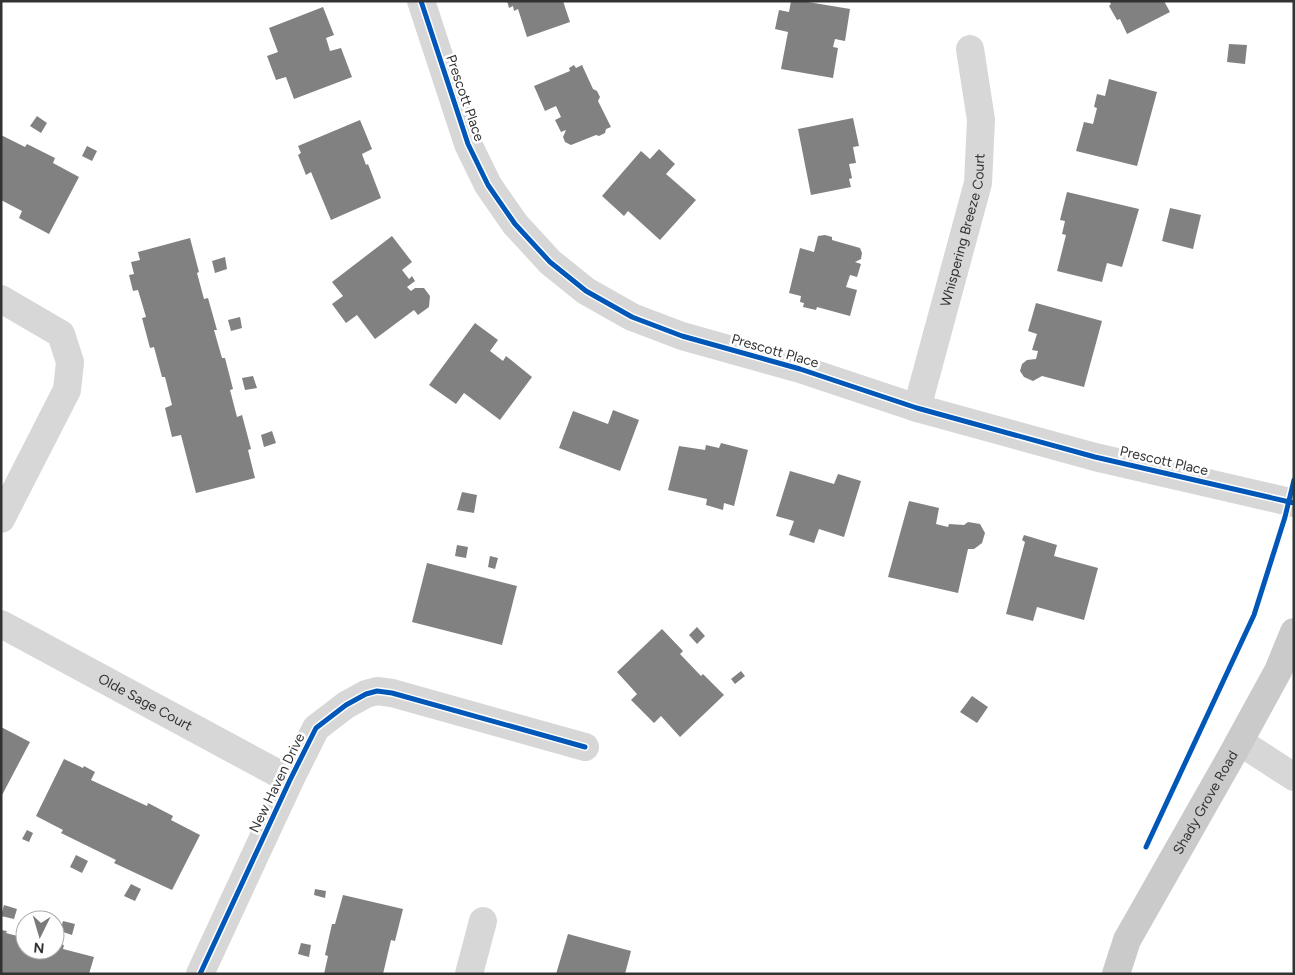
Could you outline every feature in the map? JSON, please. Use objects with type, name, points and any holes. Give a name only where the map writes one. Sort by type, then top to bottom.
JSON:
[{"type":"main road","name":"Shady Grove Road","points":[[1116,974],[1127,940],[1240,742],[1278,671],[1294,632]]},
{"type":"street","name":"Prescott Place","points":[[421,1],[468,144],[488,186],[515,224],[550,262],[586,291],[632,317],[682,336],[800,368],[918,408],[1095,457],[1294,502]]},
{"type":"street","name":"Whispering Breeze Court","points":[[918,408],[978,183],[980,120],[970,49]]},
{"type":"street","points":[[1,299],[61,334],[70,362],[67,390],[1,519]]},
{"type":"street","name":"Olde Sage Court","points":[[1,624],[290,780]]},
{"type":"street","name":"New Haven Drive","points":[[200,974],[316,728],[346,705],[366,694],[377,691],[392,692],[586,747]]},
{"type":"street","points":[[1240,742],[1294,777]]},
{"type":"street","points":[[469,974],[483,921]]},
{"type":"building","points":[[507,1],[563,1],[570,22],[527,37],[518,9],[514,11],[513,6],[509,8]]},
{"type":"building","points":[[791,1],[850,9],[845,41],[835,39],[833,47],[838,48],[833,78],[781,69],[788,32],[775,29],[779,10],[789,12]]},
{"type":"building","points":[[1109,1],[1164,1],[1170,12],[1127,34],[1120,19],[1117,20],[1109,6],[1111,4]]},
{"type":"building","points":[[323,7],[334,35],[326,38],[330,51],[341,48],[352,77],[294,99],[286,77],[276,80],[267,56],[278,52],[269,28]]},
{"type":"building","points":[[1229,44],[1247,45],[1245,64],[1227,62]]},
{"type":"building","points":[[574,65],[576,68],[582,65],[593,89],[597,91],[600,97],[598,101],[611,127],[599,136],[596,135],[571,145],[565,142],[563,137],[566,130],[561,132],[555,120],[561,117],[556,106],[545,111],[534,86],[570,71],[569,68]]},
{"type":"building","points":[[1109,79],[1157,92],[1137,166],[1076,151],[1084,122],[1093,124],[1097,108],[1094,107],[1097,94],[1105,96]]},
{"type":"building","points":[[37,116],[47,123],[41,133],[30,126]]},
{"type":"building","points":[[853,118],[859,146],[853,147],[856,163],[849,164],[852,178],[849,179],[851,187],[811,195],[798,129]]},
{"type":"building","points":[[360,120],[372,149],[362,154],[366,165],[368,164],[381,198],[331,220],[311,172],[306,175],[298,155],[301,153],[298,146]]},
{"type":"building","points":[[1,135],[25,147],[27,144],[55,158],[53,163],[79,177],[49,234],[19,218],[22,211],[1,200]]},
{"type":"building","points":[[87,146],[97,151],[92,161],[82,156]]},
{"type":"building","points":[[659,149],[675,164],[666,174],[696,200],[660,240],[628,211],[624,216],[602,196],[641,151],[650,159]]},
{"type":"building","points":[[1067,192],[1139,209],[1122,267],[1107,263],[1102,282],[1057,271],[1066,235],[1062,234],[1065,221],[1060,220]]},
{"type":"building","points":[[1170,208],[1201,215],[1193,249],[1162,241]]},
{"type":"building","points":[[392,236],[412,262],[402,270],[409,279],[412,276],[415,281],[407,287],[411,291],[415,288],[424,288],[430,296],[429,307],[418,315],[414,310],[375,339],[357,315],[346,323],[332,304],[343,296],[332,282]]},
{"type":"building","points":[[818,236],[832,237],[832,240],[860,248],[862,253],[861,259],[855,262],[861,264],[857,277],[850,275],[846,287],[857,290],[850,316],[817,307],[816,310],[803,307],[804,303],[800,302],[801,296],[789,293],[800,248],[814,252]]},
{"type":"building","points":[[190,238],[204,299],[208,298],[217,330],[214,330],[222,358],[225,358],[233,389],[230,390],[237,417],[242,415],[251,449],[248,450],[255,478],[196,493],[181,435],[172,437],[165,408],[172,405],[165,377],[162,377],[154,347],[150,348],[142,318],[146,317],[138,290],[133,291],[129,275],[134,274],[131,262],[140,260],[138,252]]},
{"type":"building","points":[[225,257],[227,269],[215,273],[212,261]]},
{"type":"building","points":[[1036,303],[1102,321],[1084,387],[1042,376],[1033,381],[1024,377],[1020,371],[1022,364],[1027,360],[1036,359],[1038,351],[1032,350],[1037,334],[1028,331]]},
{"type":"building","points":[[240,317],[242,328],[231,331],[228,320]]},
{"type":"building","points":[[475,323],[498,340],[490,351],[503,361],[506,356],[532,377],[500,420],[464,393],[456,404],[429,385]]},
{"type":"building","points":[[253,376],[257,388],[245,390],[242,378]]},
{"type":"building","points":[[613,410],[639,420],[620,471],[559,448],[573,411],[608,424]]},
{"type":"building","points":[[272,431],[276,443],[264,447],[261,435]]},
{"type":"building","points":[[721,443],[748,450],[734,506],[724,503],[723,510],[706,505],[707,499],[668,490],[679,446],[705,450],[706,445],[719,448]]},
{"type":"building","points":[[790,471],[834,484],[838,474],[861,481],[844,537],[819,529],[814,543],[789,535],[794,521],[776,516]]},
{"type":"building","points":[[462,492],[477,495],[474,513],[457,510]]},
{"type":"building","points":[[909,501],[939,508],[936,524],[948,527],[949,524],[964,525],[968,522],[980,524],[985,533],[982,543],[974,549],[968,549],[958,593],[888,577]]},
{"type":"building","points":[[1024,535],[1057,545],[1054,556],[1098,568],[1084,620],[1037,607],[1033,621],[1006,614],[1025,542],[1022,540]]},
{"type":"building","points":[[457,545],[468,547],[466,558],[455,556]]},
{"type":"building","points":[[490,556],[498,558],[495,569],[488,567]]},
{"type":"building","points":[[427,563],[517,586],[502,645],[412,622]]},
{"type":"building","points":[[697,627],[705,636],[697,644],[689,635]]},
{"type":"building","points":[[662,629],[683,651],[680,654],[701,676],[703,674],[724,695],[680,737],[661,716],[654,723],[631,700],[637,694],[617,672]]},
{"type":"building","points":[[741,671],[745,676],[735,684],[731,679]]},
{"type":"building","points":[[972,696],[988,707],[977,723],[960,712]]},
{"type":"building","points":[[1,727],[30,742],[1,797]]},
{"type":"building","points":[[64,759],[95,772],[91,780],[147,806],[148,803],[173,816],[171,820],[200,835],[172,890],[114,863],[116,860],[61,833],[63,830],[36,816]]},
{"type":"building","points":[[27,830],[33,833],[29,842],[22,839]]},
{"type":"building","points":[[76,855],[88,861],[82,873],[70,867]]},
{"type":"building","points":[[131,884],[141,889],[135,901],[124,896]]},
{"type":"building","points":[[315,889],[326,891],[325,898],[314,895]]},
{"type":"building","points":[[343,895],[403,909],[395,941],[391,940],[383,974],[324,974],[328,956],[325,955],[332,924],[335,924]]},
{"type":"building","points":[[4,905],[17,909],[15,910],[14,919],[1,916]]},
{"type":"building","points":[[65,922],[75,924],[72,935],[65,933]]},
{"type":"building","points":[[1,930],[15,935],[15,960],[65,960],[65,950],[94,957],[89,974],[1,974]]},
{"type":"building","points":[[568,934],[631,951],[625,974],[556,974]]},
{"type":"building","points":[[301,943],[311,945],[309,957],[298,954]]},
{"type":"cycle path","points":[[421,1],[468,144],[488,185],[515,224],[550,262],[586,291],[632,317],[682,336],[800,369],[917,408],[1095,457],[1294,503]]},
{"type":"cycle path","points":[[1146,847],[1254,615],[1285,517],[1294,480]]},
{"type":"cycle path","points":[[200,974],[316,728],[346,705],[366,694],[377,691],[392,693],[585,747]]}]
